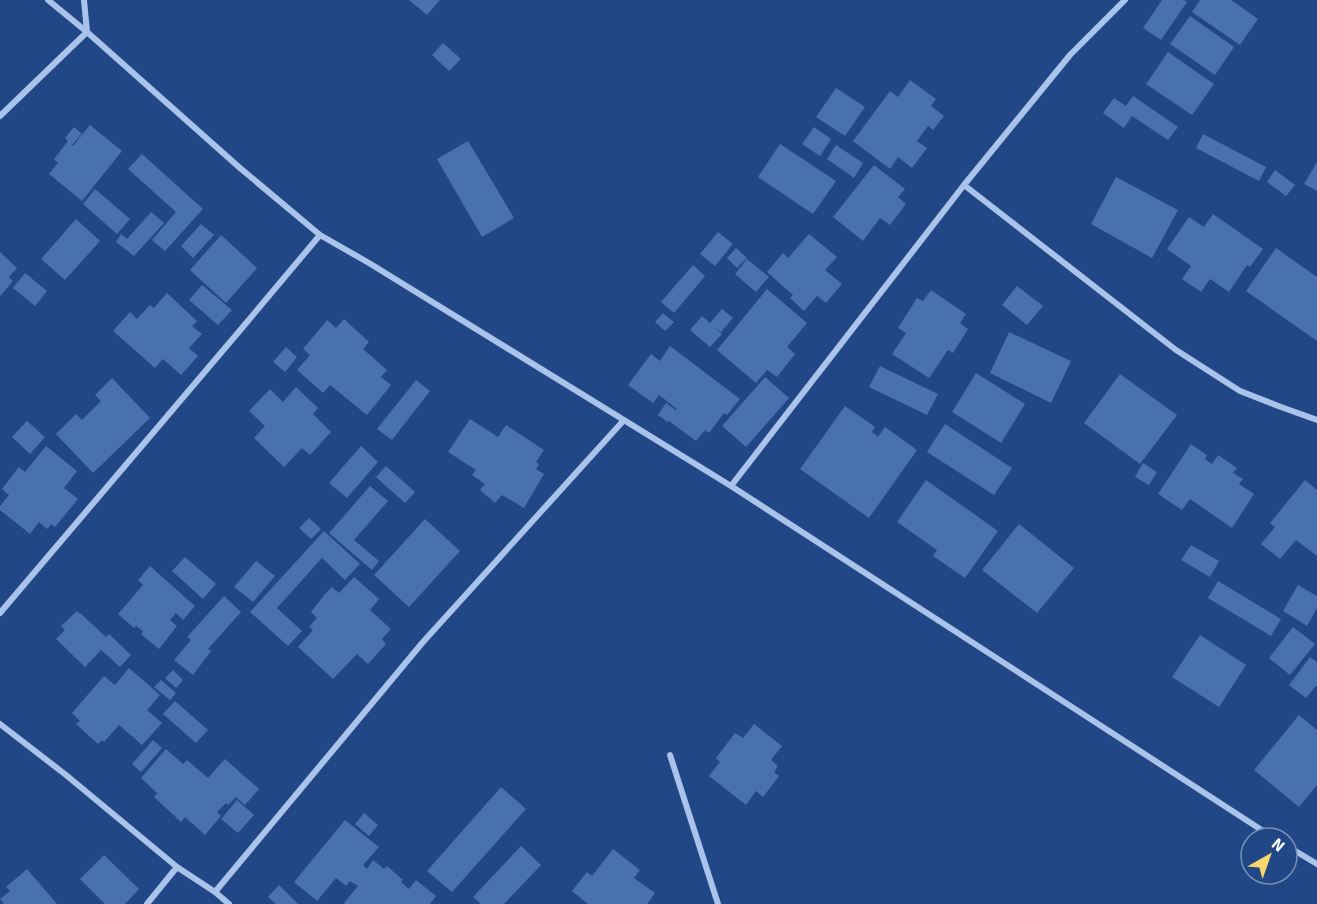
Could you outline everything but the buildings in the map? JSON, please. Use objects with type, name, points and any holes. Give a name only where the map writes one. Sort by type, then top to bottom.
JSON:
[{"type":"street","points":[[48,0],[320,235],[731,486],[1255,826]]},
{"type":"street","points":[[84,0],[87,32]]},
{"type":"street","points":[[731,486],[964,185],[1070,55],[1125,0]]},
{"type":"street","points":[[0,116],[87,32]]},
{"type":"street","points":[[964,185],[1176,350],[1240,391],[1317,420]]},
{"type":"street","points":[[0,613],[320,235]]},
{"type":"street","points":[[215,892],[423,642],[624,420]]},
{"type":"street","points":[[0,724],[66,775],[177,867],[229,904]]},
{"type":"street","points":[[670,755],[718,904]]},
{"type":"street","points":[[1299,853],[1317,864]]},
{"type":"street","points":[[147,904],[177,867]]}]
